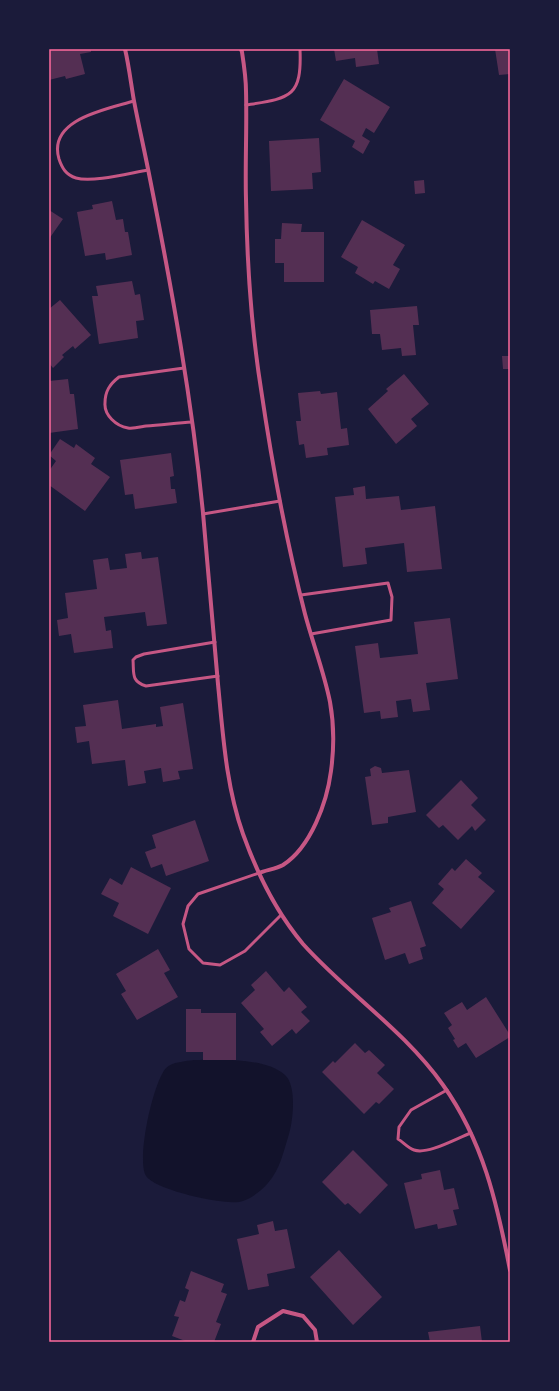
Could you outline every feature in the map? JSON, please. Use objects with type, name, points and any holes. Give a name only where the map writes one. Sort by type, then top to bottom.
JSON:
[{"type":"street","points":[[125,49],[166,258],[184,368],[203,514],[223,740],[231,791],[243,833],[258,873],[281,915],[303,943],[325,966],[402,1037],[423,1060],[446,1090],[460,1112],[487,1170],[501,1225],[510,1270]]},
{"type":"street","points":[[241,49],[246,82],[246,198],[250,296],[260,387],[280,501],[301,595],[326,686],[332,717],[333,742],[331,770],[327,794],[317,821],[305,842],[295,855],[282,866],[258,873]]},
{"type":"street","points":[[253,1342],[258,1327],[283,1311],[303,1316],[315,1330],[317,1342]]},
{"type":"lane","points":[[246,105],[276,101],[288,96],[297,85],[301,69],[300,49]]},
{"type":"lane","points":[[134,101],[86,116],[65,130],[58,139],[58,156],[61,166],[66,174],[76,178],[88,180],[148,170]]},
{"type":"lane","points":[[184,368],[119,377],[112,382],[105,395],[104,408],[111,419],[128,428],[192,422]]},
{"type":"lane","points":[[203,514],[280,501]]},
{"type":"lane","points":[[301,595],[388,582],[392,597],[391,620],[311,634]]},
{"type":"lane","points":[[215,642],[144,654],[133,660],[135,680],[138,684],[146,686],[218,676]]},
{"type":"lane","points":[[258,873],[198,894],[188,906],[182,924],[189,949],[203,963],[220,965],[245,951],[281,915]]},
{"type":"lane","points":[[446,1090],[412,1110],[398,1127],[398,1139],[413,1150],[424,1151],[471,1133]]},
{"type":"shaded area","points":[[194,1060],[254,1062],[276,1069],[285,1075],[289,1080],[293,1095],[292,1120],[279,1166],[266,1186],[246,1200],[223,1202],[192,1196],[163,1187],[146,1176],[143,1167],[143,1154],[147,1121],[151,1104],[161,1076],[166,1068],[172,1064]]},
{"type":"building","points":[[49,49],[91,49],[91,52],[80,54],[85,74],[66,79],[65,76],[49,80]]},
{"type":"building","points":[[334,49],[377,49],[379,64],[356,67],[355,58],[336,61]]},
{"type":"building","points":[[495,49],[510,49],[510,74],[499,75]]},
{"type":"building","points":[[344,79],[390,107],[374,133],[366,128],[362,136],[370,141],[363,154],[352,147],[355,141],[320,120]]},
{"type":"building","points":[[319,138],[321,172],[312,173],[313,189],[271,191],[269,141]]},
{"type":"building","points":[[424,180],[425,193],[415,194],[414,181]]},
{"type":"building","points":[[112,201],[116,220],[123,219],[125,232],[128,232],[132,255],[106,260],[105,253],[85,256],[77,212],[93,209],[92,205]]},
{"type":"building","points":[[49,210],[63,219],[49,239]]},
{"type":"building","points":[[362,220],[405,245],[393,265],[400,269],[389,289],[375,281],[373,284],[355,273],[358,267],[341,257]]},
{"type":"building","points":[[282,223],[302,224],[301,232],[324,232],[324,282],[284,282],[284,263],[275,263],[275,239],[281,239]]},
{"type":"building","points":[[132,281],[135,295],[140,294],[144,320],[136,321],[138,338],[99,344],[92,296],[98,296],[96,286]]},
{"type":"building","points":[[60,300],[91,335],[75,349],[73,346],[62,355],[64,357],[53,368],[49,363],[49,309]]},
{"type":"building","points":[[417,306],[419,325],[413,325],[416,355],[402,356],[401,348],[382,350],[380,334],[372,334],[370,310]]},
{"type":"building","points":[[502,356],[510,356],[510,369],[503,369]]},
{"type":"building","points":[[404,374],[429,404],[411,419],[417,426],[396,444],[368,409],[388,391],[386,389]]},
{"type":"building","points":[[68,379],[70,394],[74,394],[78,429],[49,433],[49,381]]},
{"type":"building","points":[[320,391],[321,394],[337,392],[341,429],[347,428],[349,445],[327,448],[328,455],[306,458],[304,444],[299,445],[296,421],[301,421],[298,393]]},
{"type":"building","points":[[60,439],[74,448],[76,444],[95,458],[91,464],[110,477],[85,511],[49,485],[49,471],[56,461],[49,455]]},
{"type":"building","points":[[171,453],[174,476],[170,477],[171,489],[175,489],[177,503],[135,509],[133,494],[125,495],[120,460]]},
{"type":"building","points":[[365,486],[366,499],[399,496],[401,510],[435,506],[442,569],[407,572],[404,543],[365,548],[367,564],[343,567],[335,497],[354,495],[353,488]]},
{"type":"building","points":[[141,552],[142,559],[158,557],[167,624],[147,626],[145,612],[104,617],[106,631],[111,630],[113,648],[74,653],[71,634],[59,636],[57,620],[68,618],[65,593],[97,589],[93,560],[108,558],[110,570],[127,568],[125,554]]},
{"type":"building","points":[[450,618],[458,679],[426,683],[430,710],[413,712],[411,699],[396,701],[398,717],[381,719],[380,711],[364,713],[355,646],[378,643],[380,658],[418,654],[414,622]]},
{"type":"building","points":[[118,700],[122,729],[156,724],[156,727],[163,726],[160,707],[183,703],[193,769],[178,771],[180,779],[163,782],[161,768],[144,771],[146,783],[128,786],[125,760],[92,764],[89,741],[77,743],[75,727],[86,726],[83,705]]},
{"type":"building","points":[[375,766],[381,768],[382,773],[409,770],[416,812],[388,817],[388,823],[372,825],[365,777],[371,776],[370,769]]},
{"type":"building","points":[[461,780],[478,798],[471,805],[486,820],[475,831],[472,826],[458,840],[443,825],[439,828],[426,815]]},
{"type":"building","points":[[195,820],[209,861],[166,876],[162,864],[151,868],[145,852],[156,848],[152,835]]},
{"type":"building","points":[[466,859],[482,873],[478,877],[495,891],[461,929],[432,903],[444,889],[438,884],[452,868],[455,871]]},
{"type":"building","points":[[131,867],[171,888],[148,934],[113,916],[119,903],[101,894],[110,878],[122,885]]},
{"type":"building","points":[[411,901],[426,946],[420,948],[423,959],[409,964],[405,953],[385,960],[372,918],[391,912],[389,908]]},
{"type":"building","points":[[158,949],[170,970],[164,973],[178,997],[137,1020],[121,994],[126,991],[116,974]]},
{"type":"building","points":[[266,971],[284,992],[289,987],[307,1007],[301,1012],[310,1021],[296,1034],[292,1029],[272,1046],[260,1032],[264,1029],[241,1003],[255,990],[251,985]]},
{"type":"building","points":[[486,997],[510,1037],[476,1058],[466,1043],[458,1048],[453,1040],[455,1039],[448,1028],[452,1025],[444,1013],[462,1002],[467,1010]]},
{"type":"building","points":[[186,1009],[201,1009],[201,1013],[236,1013],[236,1060],[203,1060],[203,1052],[186,1052]]},
{"type":"building","points":[[355,1043],[365,1053],[369,1050],[385,1065],[377,1073],[394,1089],[379,1104],[376,1102],[364,1114],[322,1072],[333,1061],[335,1063]]},
{"type":"building","points":[[353,1150],[388,1185],[360,1214],[348,1203],[345,1205],[322,1182]]},
{"type":"building","points":[[440,1170],[444,1190],[454,1188],[459,1209],[453,1210],[457,1225],[438,1229],[437,1224],[415,1229],[404,1183],[422,1179],[421,1174]]},
{"type":"building","points":[[273,1221],[275,1231],[287,1229],[295,1268],[267,1274],[269,1286],[248,1290],[237,1239],[259,1234],[257,1225]]},
{"type":"building","points":[[339,1250],[382,1297],[353,1325],[310,1277]]},
{"type":"building","points":[[191,1271],[224,1284],[221,1292],[227,1294],[216,1322],[221,1324],[214,1342],[188,1342],[172,1336],[179,1317],[174,1316],[180,1300],[185,1302],[189,1290],[185,1288]]},
{"type":"building","points":[[480,1326],[482,1342],[430,1342],[428,1332]]}]
